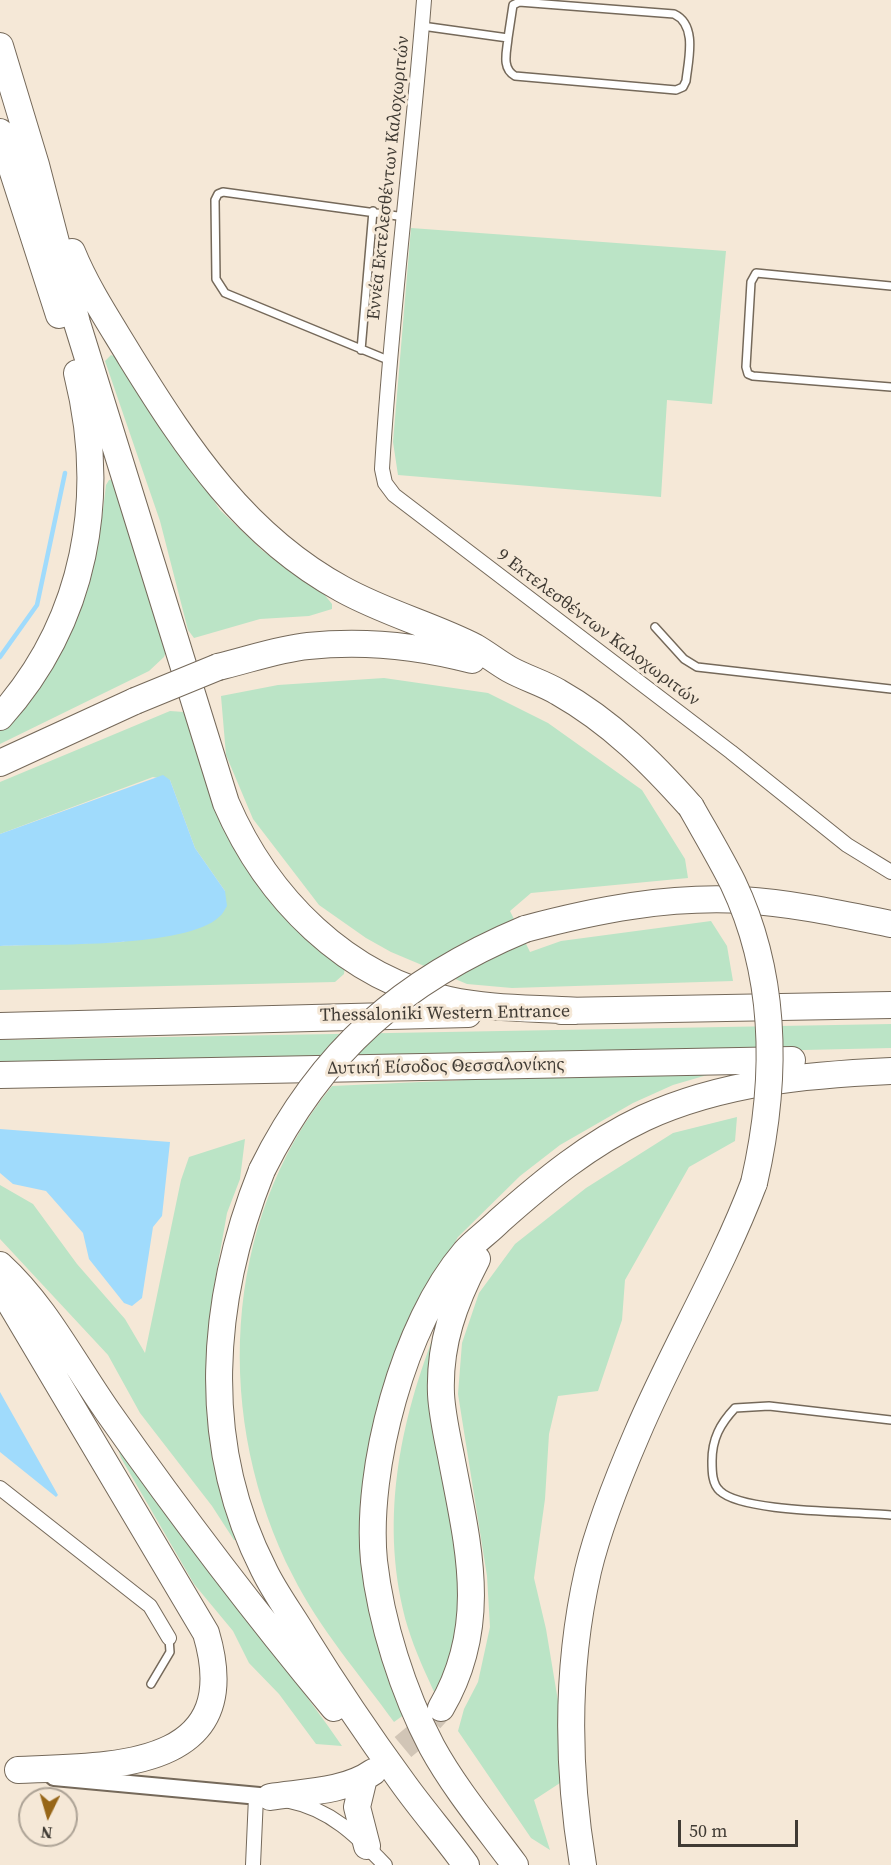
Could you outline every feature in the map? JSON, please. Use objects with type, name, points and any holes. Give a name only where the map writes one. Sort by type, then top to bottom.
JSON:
[{"type":"highway","points":[[0,46],[36,165],[77,323],[226,803],[257,865],[299,916],[346,954],[382,976],[448,1000],[576,1011]]},
{"type":"highway","points":[[0,132],[73,356],[89,431],[93,478],[81,561],[61,627],[37,670],[0,717]]},
{"type":"highway","points":[[36,165],[83,279],[178,433],[219,488],[245,516],[296,559],[342,589],[402,618],[475,648],[510,670],[557,691],[603,722],[654,766],[691,807],[734,885],[757,950],[767,1002],[772,1047],[765,1134],[754,1183],[735,1234],[638,1433],[600,1529],[588,1572],[577,1641],[570,1758],[583,1865]]},
{"type":"highway","points":[[0,763],[135,701],[218,667],[307,646],[362,643],[432,650],[510,670]]},
{"type":"highway","points":[[466,1865],[404,1784],[322,1664],[264,1570],[247,1529],[227,1460],[218,1377],[224,1302],[235,1246],[262,1170],[298,1105],[329,1064],[366,1026],[409,991],[445,967],[525,929],[609,909],[689,900],[741,900],[793,905],[891,924]]},
{"type":"highway","name":"Thessaloniki Western Entrance","points":[[0,1026],[891,1005]]},
{"type":"highway","name":"Δυτική Είσοδος Θεσσαλονίκης","points":[[0,1076],[891,1058]]},
{"type":"highway","points":[[515,1865],[432,1747],[410,1698],[381,1603],[374,1561],[373,1533],[381,1459],[393,1392],[408,1353],[437,1292],[465,1252],[564,1165],[608,1137],[646,1117],[749,1084],[789,1077],[891,1071]]},
{"type":"highway","points":[[441,1708],[454,1685],[465,1656],[470,1632],[472,1592],[466,1538],[441,1394],[442,1351],[448,1320],[495,1225]]},
{"type":"highway","points":[[0,1265],[42,1312],[108,1412],[288,1653],[357,1735],[404,1784]]},
{"type":"highway","points":[[0,1286],[206,1633],[214,1672],[213,1694],[200,1726],[174,1748],[155,1757],[127,1763],[9,1768]]},
{"type":"highway","points":[[263,1797],[319,1790],[368,1775],[357,1807],[367,1846]]},
{"type":"street","name":"Εννέα Εκτελεσθέντων Καλοχωριτών","points":[[388,360],[405,217],[424,0]]},
{"type":"street","name":"9 Εκτελεσθέντων Καλοχωριτών","points":[[388,360],[382,469],[389,490],[731,752],[847,845],[891,872]]},
{"type":"street","points":[[0,1488],[150,1606],[169,1638]]},
{"type":"street","points":[[9,1768],[79,1781],[263,1797],[303,1804],[341,1823],[385,1865]]},
{"type":"street","points":[[253,1865],[263,1797]]},
{"type":"lane","points":[[519,2],[674,14],[679,16],[690,38],[686,81],[683,87],[676,90],[514,76],[509,72],[506,64],[508,38],[510,12],[513,5],[519,2]]},
{"type":"lane","points":[[422,26],[508,38]]},
{"type":"lane","points":[[388,360],[225,293],[216,279],[215,200],[218,194],[223,192],[405,217]]},
{"type":"lane","points":[[361,350],[373,211]]},
{"type":"lane","points":[[891,286],[756,273],[751,282],[746,368],[753,376],[891,387]]},
{"type":"lane","points":[[655,627],[690,664],[697,667],[891,689]]},
{"type":"lane","points":[[891,1420],[769,1406],[735,1408],[720,1424],[712,1456],[712,1478],[719,1491],[737,1501],[765,1507],[891,1515]]},
{"type":"lane","points":[[151,1684],[170,1652],[169,1638]]},
{"type":"green space","points":[[411,228],[726,251],[712,404],[667,400],[661,497],[398,475],[393,442]]},
{"type":"green space","points":[[111,355],[119,358],[220,510],[263,551],[324,594],[332,604],[332,609],[309,616],[260,619],[194,638],[188,630],[160,521],[105,361]]},
{"type":"green space","points":[[114,479],[168,646],[164,657],[149,671],[0,744],[0,728],[52,659],[77,618],[95,562],[106,485],[109,480]]},
{"type":"green space","points":[[384,678],[488,693],[548,723],[642,790],[685,859],[688,878],[531,893],[510,911],[530,952],[561,941],[711,921],[727,946],[733,981],[512,988],[467,984],[391,952],[366,938],[319,905],[253,819],[226,755],[221,696],[278,685]]},
{"type":"green space","points":[[170,711],[184,712],[229,834],[345,965],[344,974],[335,982],[0,990],[0,946],[123,942],[225,891],[195,848],[170,780],[153,777],[0,834],[0,782]]},
{"type":"green space","points":[[891,1024],[891,1048],[499,1057],[0,1064],[0,1040]]},
{"type":"green space","points":[[731,1068],[673,1085],[633,1103],[560,1145],[520,1176],[458,1237],[410,1317],[378,1402],[369,1451],[405,1714],[394,1722],[327,1633],[303,1595],[267,1516],[250,1454],[241,1389],[241,1325],[250,1261],[268,1199],[295,1140],[332,1086]]},
{"type":"green space","points":[[737,1117],[735,1141],[689,1167],[625,1280],[622,1320],[598,1391],[558,1396],[549,1434],[545,1499],[534,1578],[546,1629],[560,1713],[560,1783],[534,1800],[550,1850],[531,1838],[458,1731],[464,1709],[478,1682],[490,1627],[487,1576],[458,1394],[462,1343],[479,1293],[515,1244],[586,1188],[673,1133]]},
{"type":"green space","points":[[245,1139],[240,1179],[227,1213],[212,1297],[208,1381],[212,1452],[243,1539],[234,1540],[212,1506],[140,1413],[108,1355],[0,1239],[0,1185],[33,1204],[77,1264],[125,1319],[145,1353],[181,1180],[189,1157]]},
{"type":"green space","points":[[438,1325],[464,1619],[436,1696],[411,1637],[399,1590],[394,1513],[403,1437],[424,1362]]},
{"type":"green space","points":[[111,1428],[342,1746],[316,1744],[279,1694],[249,1663],[233,1631],[194,1584],[121,1458]]},
{"type":"water","points":[[163,775],[170,780],[195,848],[225,891],[227,906],[220,916],[202,927],[148,939],[82,944],[0,946],[0,834]]},
{"type":"water","points":[[0,1129],[170,1142],[162,1216],[153,1227],[142,1298],[132,1306],[124,1303],[89,1259],[83,1233],[46,1191],[13,1184],[0,1173]]},
{"type":"water","points":[[0,1392],[58,1495],[56,1497],[0,1452]]},
{"type":"waterway","points":[[0,657],[37,605],[65,473]]},
{"type":"tunnel","points":[[373,1772],[415,1737],[441,1708]]}]
